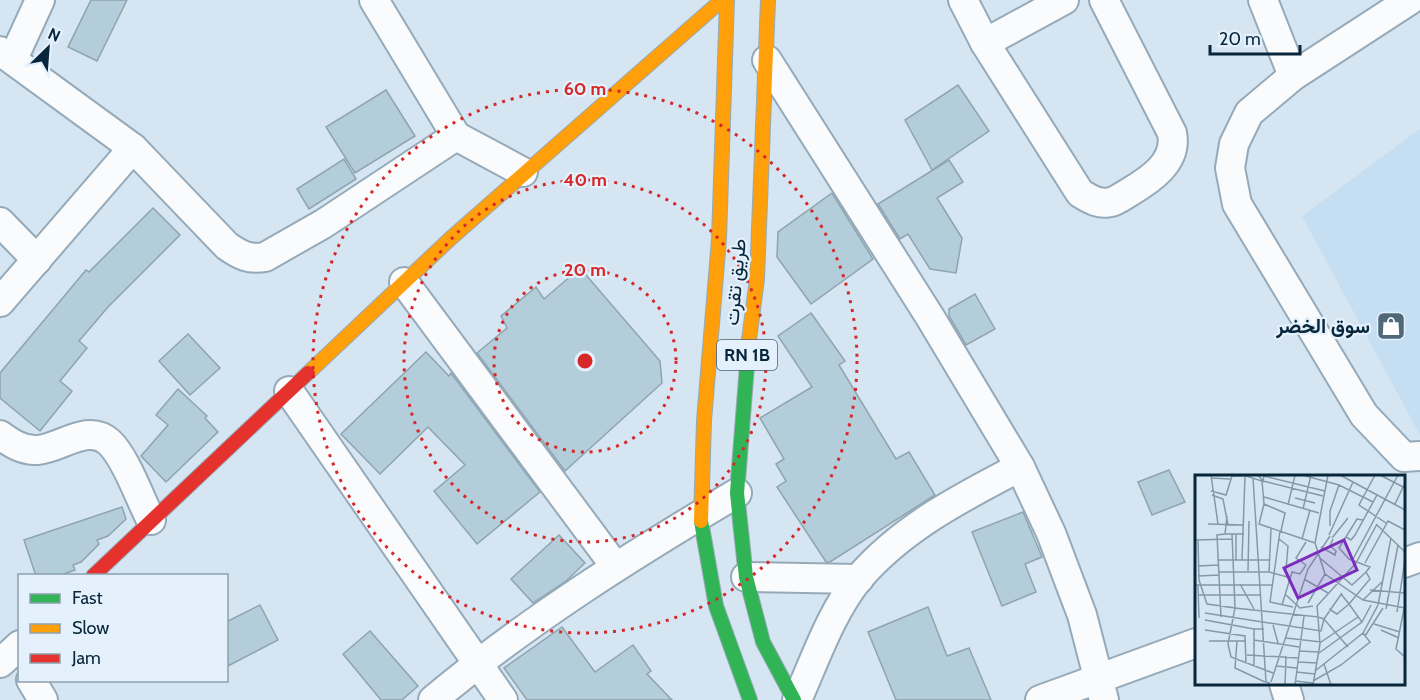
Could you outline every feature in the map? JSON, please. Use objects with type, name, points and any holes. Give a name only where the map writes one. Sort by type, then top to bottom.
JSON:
[{"type":"main road","points":[[95,574],[523,172],[722,0]]},
{"type":"main road","name":"طريق تقرت","points":[[727,0],[719,239],[704,421],[700,515],[716,606],[750,700]]},
{"type":"main road","name":"طريق تقرت","points":[[768,0],[757,279],[744,380],[737,493],[746,577],[763,642],[796,700]]},
{"type":"street","points":[[40,0],[6,55],[133,148],[227,246],[241,255],[254,259],[265,256],[322,224],[456,136]]},
{"type":"street","points":[[374,0],[456,136],[523,172]]},
{"type":"street","points":[[963,0],[985,43],[1080,193],[1095,202],[1111,202],[1150,180],[1167,162],[1174,144],[1172,133],[1104,0]]},
{"type":"street","points":[[985,43],[1064,0]]},
{"type":"street","points":[[1263,0],[1293,76]]},
{"type":"street","points":[[1409,463],[1364,415],[1237,204],[1230,168],[1234,144],[1249,113],[1293,76],[1410,0]]},
{"type":"street","points":[[767,60],[930,317],[1020,467],[1052,533],[1074,595],[1100,690]]},
{"type":"street","points":[[0,302],[133,148]]},
{"type":"street","points":[[0,222],[38,260]]},
{"type":"street","points":[[405,282],[615,566]]},
{"type":"street","points":[[289,391],[503,700]]},
{"type":"street","points":[[0,435],[16,446],[37,450],[83,435],[97,436],[109,442],[120,458],[151,520]]},
{"type":"street","points":[[796,700],[830,627],[859,579],[910,530],[963,497],[1020,467]]},
{"type":"street","points":[[433,700],[477,663],[615,566],[737,493]]},
{"type":"street","points":[[1405,563],[1420,557]]},
{"type":"street","points":[[746,577],[859,579]]},
{"type":"street","points":[[1040,700],[1100,690],[1195,645]]},
{"type":"street","points":[[32,682],[43,700]]},
{"type":"street","points":[[1284,685],[1290,700]]},
{"type":"shaded area","name":"سوق الخضر","points":[[1420,129],[1420,435],[1302,216]]},
{"type":"building","points":[[91,0],[127,0],[97,61],[68,47]]},
{"type":"building","points":[[958,85],[989,131],[932,170],[905,120]]},
{"type":"building","points":[[386,90],[415,136],[355,173],[326,127]]},
{"type":"building","points":[[344,159],[356,179],[309,209],[297,189]]},
{"type":"building","points":[[949,160],[963,182],[937,198],[962,238],[956,273],[930,269],[908,234],[900,239],[878,204]]},
{"type":"building","points":[[832,193],[873,259],[811,304],[777,257],[778,232]]},
{"type":"building","points":[[153,208],[180,235],[108,307],[79,341],[87,348],[60,381],[72,391],[40,431],[0,398],[0,373],[86,270],[89,272]]},
{"type":"building","points":[[580,268],[660,361],[662,383],[565,471],[477,353],[507,328],[501,316],[536,287],[544,299]]},
{"type":"building","points":[[975,294],[995,329],[966,345],[949,316],[949,309]]},
{"type":"building","points":[[811,313],[845,361],[839,365],[896,459],[909,452],[935,495],[830,562],[826,562],[777,487],[786,481],[776,464],[784,459],[760,418],[812,387],[778,336]]},
{"type":"building","points":[[188,334],[220,368],[190,395],[159,361]]},
{"type":"building","points":[[426,352],[449,376],[451,373],[540,492],[477,544],[434,491],[465,465],[428,427],[380,474],[341,434]]},
{"type":"building","points":[[178,389],[207,416],[205,418],[218,432],[166,482],[141,456],[168,425],[156,415]]},
{"type":"building","points":[[1169,470],[1185,502],[1152,515],[1138,482]]},
{"type":"building","points":[[122,507],[126,519],[108,536],[97,540],[99,544],[81,562],[73,565],[75,570],[64,574],[35,574],[24,540]]},
{"type":"building","points":[[1023,512],[1042,557],[1025,564],[1036,592],[1002,606],[972,532]]},
{"type":"building","points":[[559,535],[585,563],[566,581],[533,603],[511,579]]},
{"type":"building","points":[[260,605],[278,640],[228,666],[228,621]]},
{"type":"building","points":[[928,607],[947,656],[969,648],[991,700],[896,700],[868,632]]},
{"type":"building","points":[[562,627],[595,672],[633,645],[651,671],[647,674],[672,700],[527,700],[504,668]]},
{"type":"building","points":[[370,631],[418,686],[402,700],[381,700],[343,654]]},
{"type":"traffic: fast","points":[[749,340],[737,493],[746,577],[763,642],[794,700]]},
{"type":"traffic: fast","points":[[701,521],[716,606],[750,700]]},
{"type":"traffic: slow","points":[[308,373],[451,238],[722,0]]},
{"type":"traffic: slow","points":[[701,521],[704,421],[719,239],[727,0]]},
{"type":"traffic: slow","points":[[749,340],[757,279],[768,0]]},
{"type":"traffic: jam","points":[[95,574],[308,373]]},
{"type":"place","name":"سوق الخضر","points":[[1391,326]]}]
